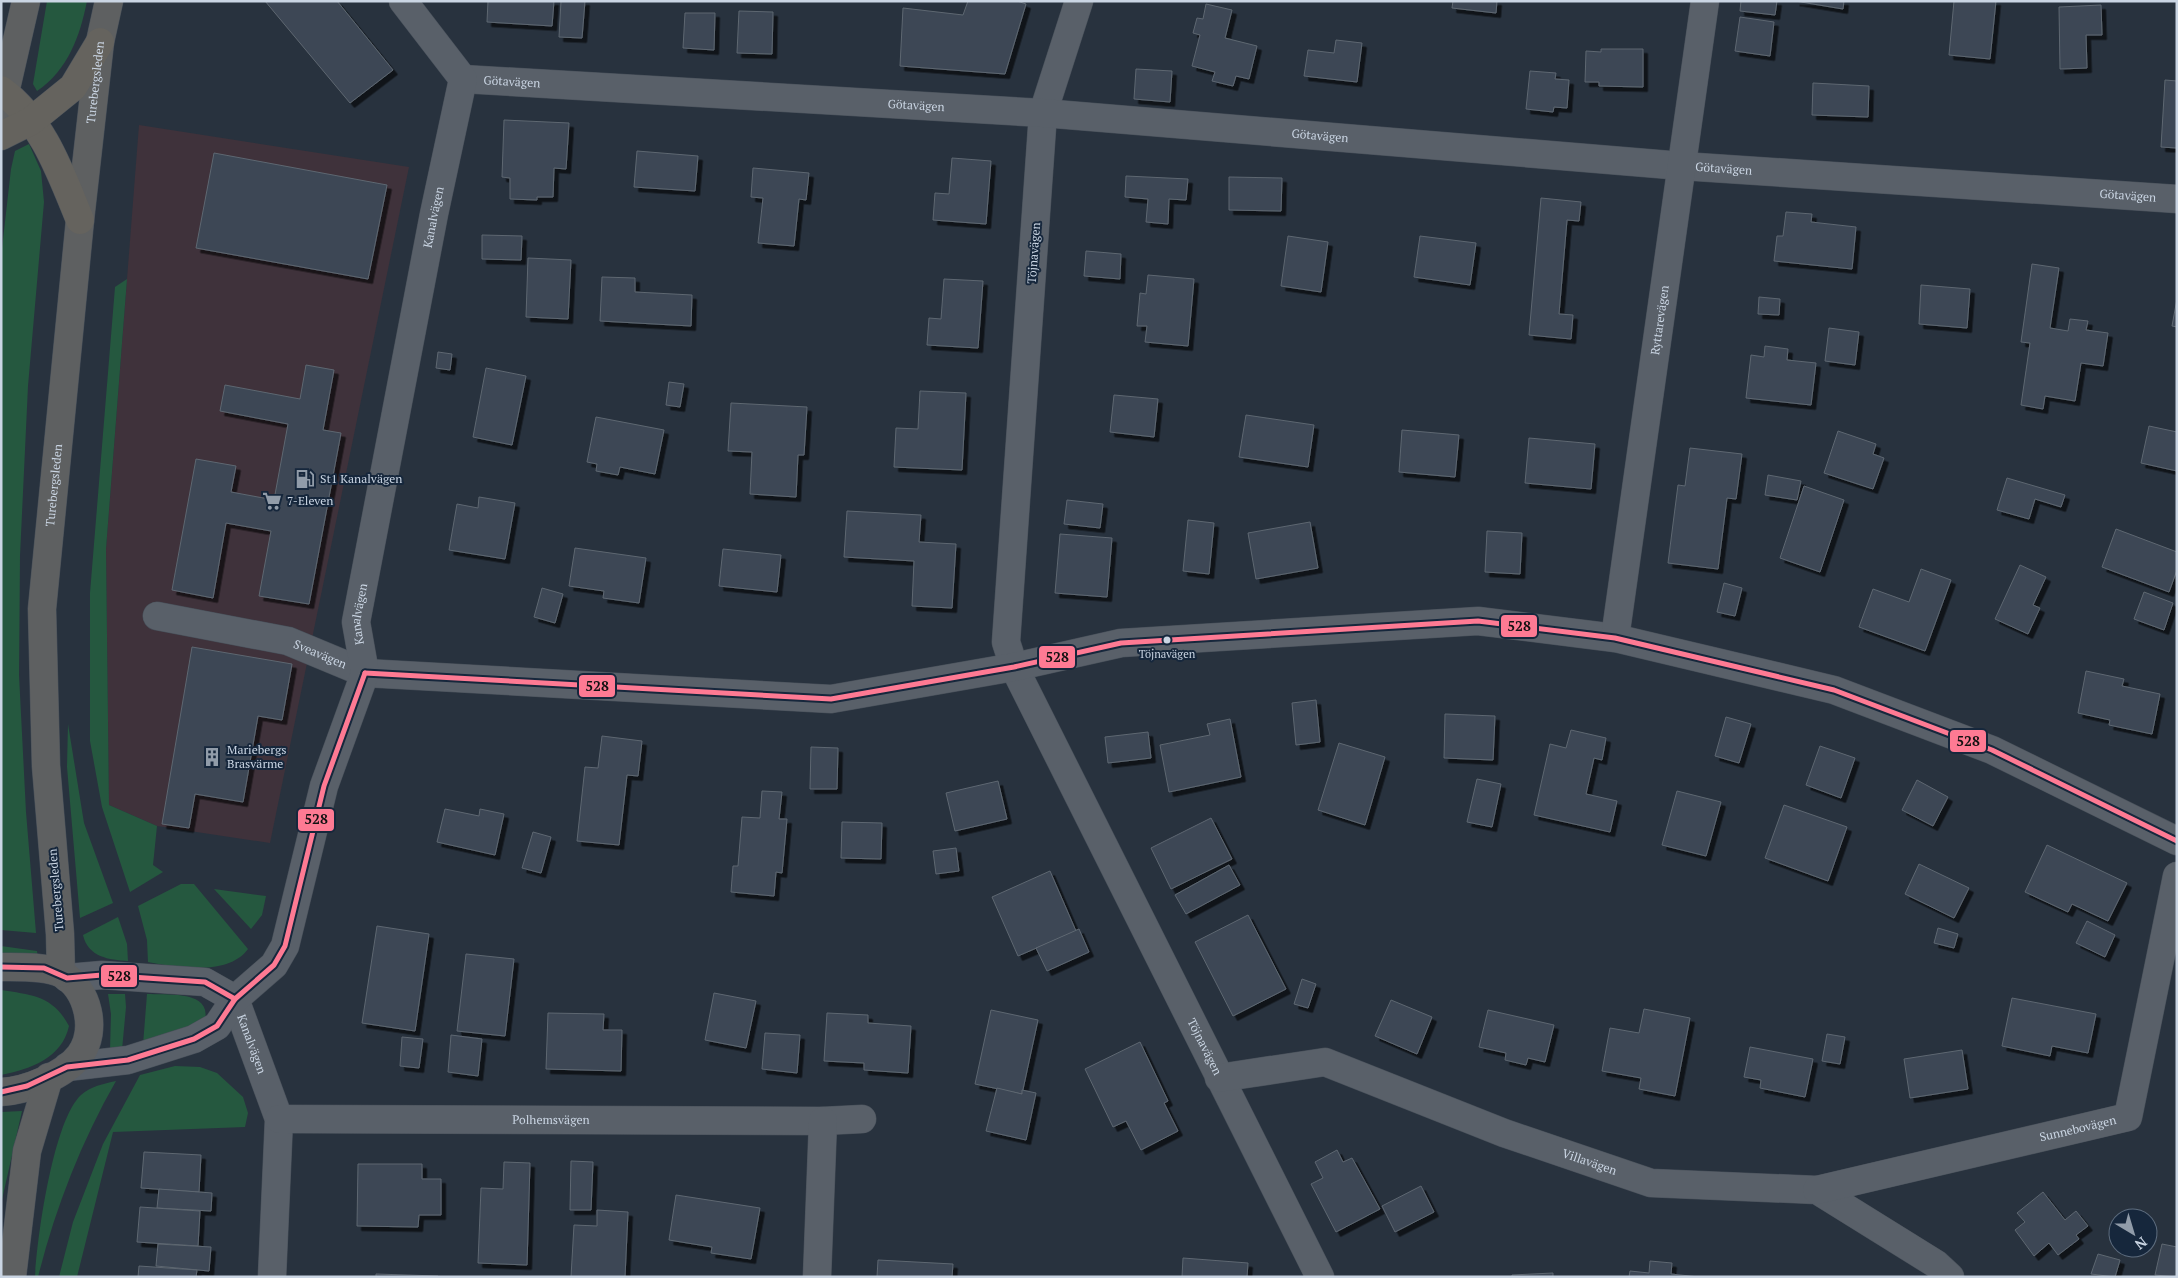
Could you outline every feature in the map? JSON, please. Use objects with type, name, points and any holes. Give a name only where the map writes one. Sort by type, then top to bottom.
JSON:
[{"type":"highway","points":[[1,136],[31,121],[73,87],[100,42]]},
{"type":"highway","points":[[2,97],[31,121],[58,167],[80,220]]},
{"type":"main road","points":[[2,97],[26,1]]},
{"type":"main road","name":"Turebergsleden","points":[[64,975],[46,766],[42,609],[80,220],[100,42],[109,1]]},
{"type":"main road","points":[[1,967],[27,967],[64,975],[83,994],[88,1012],[88,1038],[80,1054],[58,1072],[27,1086],[1,1092]]},
{"type":"main road","points":[[12,1277],[27,1151],[58,1072]]},
{"type":"street","points":[[404,1],[463,79]]},
{"type":"street","name":"Töjnavägen","points":[[1080,1],[1043,113],[1006,642],[1014,667],[1320,1277]]},
{"type":"street","name":"Ryttarevägen","points":[[1615,638],[1706,1]]},
{"type":"street","name":"Götavägen","points":[[463,79],[1043,113],[1682,166],[2177,199]]},
{"type":"street","name":"Kanalvägen","points":[[272,1277],[279,1120],[235,1000],[274,965],[285,946],[324,786],[365,673],[356,622],[434,214],[463,79]]},
{"type":"street","name":"Sveavägen","points":[[157,616],[288,641],[365,673],[831,699],[1014,667],[1121,643],[1478,620],[1615,638],[1834,690],[1992,750],[2177,842]]},
{"type":"street","name":"Sunnebovägen","points":[[1817,1190],[2128,1117],[2177,876]]},
{"type":"street","points":[[58,1072],[128,1060],[194,1039],[217,1026],[235,1000],[205,982],[102,975],[64,975]]},
{"type":"street","name":"Villavägen","points":[[1219,1078],[1325,1062],[1504,1133],[1651,1183],[1817,1190],[1936,1264],[1950,1277]]},
{"type":"street","name":"Polhemsvägen","points":[[279,1120],[823,1121],[862,1119]]},
{"type":"street","points":[[817,1277],[823,1121]]},
{"type":"shaded area","points":[[139,125],[409,167],[270,843],[157,826],[109,805],[106,549]]},
{"type":"green space","points":[[47,1],[87,1],[81,27],[65,63],[48,83],[37,91],[33,84]]},
{"type":"green space","points":[[29,144],[41,171],[44,202],[28,386],[20,556],[19,675],[26,812],[36,933],[1,930],[1,257],[11,169],[15,151]]},
{"type":"green space","points":[[127,279],[106,549],[109,805],[157,826],[153,865],[163,872],[130,892],[102,807],[90,741],[90,593],[115,287]]},
{"type":"green space","points":[[68,724],[84,823],[113,903],[80,918],[67,767]]},
{"type":"green space","points":[[181,884],[194,884],[248,949],[239,958],[215,967],[201,968],[187,968],[148,962],[147,940],[138,906]]},
{"type":"green space","points":[[214,889],[266,896],[262,915],[251,929]]},
{"type":"green space","points":[[118,917],[127,944],[128,961],[114,960],[94,953],[89,948],[83,935]]},
{"type":"green space","points":[[1,946],[37,951],[38,959],[1,955]]},
{"type":"green space","points":[[1,990],[32,996],[49,1003],[63,1016],[69,1026],[60,1046],[44,1060],[23,1069],[1,1075]]},
{"type":"green space","points":[[108,994],[125,994],[126,1007],[122,1050],[110,1051],[111,1014]]},
{"type":"green space","points":[[147,994],[187,996],[196,1000],[203,1005],[206,1012],[204,1023],[143,1045]]},
{"type":"green space","points":[[175,1066],[200,1067],[217,1073],[243,1097],[248,1113],[245,1127],[113,1132],[77,1277],[59,1277],[73,1222],[103,1144],[140,1075]]},
{"type":"green space","points":[[116,1081],[91,1128],[70,1176],[52,1226],[38,1277],[35,1277],[39,1236],[48,1181],[62,1129],[71,1109],[81,1095],[93,1087]]},
{"type":"green space","points":[[22,1111],[1,1204],[1,1112]]},
{"type":"building","points":[[265,1],[337,1],[393,70],[350,103]]},
{"type":"building","points":[[488,1],[554,1],[552,26],[487,22]]},
{"type":"building","points":[[561,1],[585,1],[582,38],[559,37]]},
{"type":"building","points":[[968,1],[1017,1],[1026,4],[1005,74],[900,66],[903,8],[963,15]]},
{"type":"building","points":[[1453,1],[1497,1],[1496,13],[1452,8]]},
{"type":"building","points":[[1741,1],[1777,1],[1775,15],[1740,11]]},
{"type":"building","points":[[1795,1],[1844,1],[1843,9]]},
{"type":"building","points":[[1954,1],[1996,1],[1990,59],[1949,55]]},
{"type":"building","points":[[1206,4],[1232,10],[1225,38],[1257,46],[1249,79],[1236,76],[1233,86],[1212,81],[1215,72],[1192,66],[1200,35],[1193,33],[1197,18],[1203,19]]},
{"type":"building","points":[[2101,5],[2102,35],[2086,35],[2087,68],[2060,69],[2059,7]]},
{"type":"building","points":[[739,11],[773,12],[772,54],[737,53]]},
{"type":"building","points":[[685,13],[715,13],[714,50],[683,48]]},
{"type":"building","points":[[1740,17],[1774,22],[1770,56],[1735,51]]},
{"type":"building","points":[[1336,40],[1362,43],[1357,82],[1304,76],[1308,50],[1334,53]]},
{"type":"building","points":[[1601,49],[1643,49],[1643,87],[1599,86],[1599,82],[1585,82],[1586,51],[1601,52]]},
{"type":"building","points":[[1136,69],[1172,71],[1170,102],[1134,99]]},
{"type":"building","points":[[1530,71],[1556,73],[1555,79],[1569,80],[1567,108],[1554,107],[1553,112],[1526,109]]},
{"type":"building","points":[[2165,80],[2177,81],[2177,148],[2161,147]]},
{"type":"building","points":[[1813,83],[1869,86],[1868,117],[1812,115]]},
{"type":"building","points":[[504,120],[569,123],[566,169],[554,168],[553,197],[537,197],[537,200],[510,199],[510,178],[502,177]]},
{"type":"building","points":[[637,151],[698,156],[695,191],[634,187]]},
{"type":"building","points":[[214,153],[387,185],[368,279],[196,248]]},
{"type":"building","points":[[952,158],[991,161],[986,224],[933,220],[935,193],[949,194]]},
{"type":"building","points":[[753,168],[809,173],[806,200],[799,199],[794,246],[758,243],[763,198],[751,197]]},
{"type":"building","points":[[1126,176],[1188,179],[1186,200],[1169,199],[1168,224],[1146,222],[1148,199],[1125,197]]},
{"type":"building","points":[[1229,177],[1282,178],[1281,211],[1229,210]]},
{"type":"building","points":[[1541,198],[1581,202],[1579,221],[1567,220],[1559,314],[1573,315],[1571,339],[1529,335]]},
{"type":"building","points":[[1786,212],[1812,214],[1811,222],[1856,227],[1852,269],[1774,261],[1777,236],[1783,236]]},
{"type":"building","points":[[482,235],[522,236],[521,260],[482,259]]},
{"type":"building","points":[[1288,236],[1328,242],[1321,292],[1281,286]]},
{"type":"building","points":[[1420,236],[1476,243],[1470,285],[1414,277]]},
{"type":"building","points":[[1086,251],[1121,254],[1120,279],[1084,276]]},
{"type":"building","points":[[528,258],[571,260],[568,319],[526,317]]},
{"type":"building","points":[[2032,264],[2059,268],[2050,328],[2068,331],[2070,319],[2088,321],[2086,330],[2108,333],[2103,366],[2081,363],[2075,401],[2045,396],[2043,409],[2021,405],[2030,343],[2021,342]]},
{"type":"building","points":[[1148,275],[1194,279],[1188,346],[1145,342],[1147,326],[1137,326],[1140,293],[1146,294]]},
{"type":"building","points":[[602,277],[635,278],[635,292],[692,295],[691,326],[600,321]]},
{"type":"building","points":[[944,279],[983,281],[978,348],[927,345],[929,318],[941,319]]},
{"type":"building","points":[[1921,285],[1970,289],[1967,328],[1919,324]]},
{"type":"building","points":[[1759,297],[1780,299],[1779,315],[1758,314]]},
{"type":"building","points":[[2177,299],[2177,327],[2172,326]]},
{"type":"building","points":[[1829,328],[1859,332],[1855,365],[1825,361]]},
{"type":"building","points":[[1765,346],[1788,349],[1787,360],[1816,363],[1811,405],[1746,398],[1751,355],[1764,357]]},
{"type":"building","points":[[438,352],[452,354],[450,370],[436,368]]},
{"type":"building","name":"St1 Kanalvägen","points":[[306,365],[334,370],[323,430],[341,433],[309,604],[259,596],[271,531],[226,523],[213,598],[172,590],[196,459],[236,466],[231,492],[274,500],[288,424],[220,411],[225,385],[300,399]]},
{"type":"building","points":[[486,368],[526,376],[512,445],[473,437]]},
{"type":"building","points":[[669,382],[684,384],[680,407],[666,405]]},
{"type":"building","points":[[920,391],[966,393],[962,470],[894,467],[896,428],[918,429]]},
{"type":"building","points":[[1114,395],[1158,399],[1154,437],[1110,432]]},
{"type":"building","points":[[731,403],[807,407],[804,455],[798,455],[796,497],[750,494],[752,452],[728,451]]},
{"type":"building","points":[[1246,415],[1314,425],[1308,467],[1239,457]]},
{"type":"building","points":[[596,417],[664,430],[655,474],[620,467],[618,475],[596,471],[597,464],[587,462]]},
{"type":"building","points":[[2149,426],[2177,432],[2177,471],[2141,463]]},
{"type":"building","points":[[1402,430],[1459,435],[1455,477],[1399,472]]},
{"type":"building","points":[[1838,431],[1876,444],[1873,454],[1884,458],[1873,489],[1824,473]]},
{"type":"building","points":[[1529,438],[1595,444],[1591,489],[1525,483]]},
{"type":"building","points":[[1690,448],[1742,454],[1736,499],[1727,498],[1718,569],[1668,563],[1678,485],[1685,486]]},
{"type":"building","points":[[1768,475],[1801,481],[1797,500],[1765,495]]},
{"type":"building","points":[[2007,478],[2065,495],[2061,507],[2035,499],[2029,519],[1997,510]]},
{"type":"building","points":[[1804,486],[1844,500],[1820,572],[1780,558]]},
{"type":"building","points":[[479,497],[515,503],[505,559],[449,550],[457,504],[478,508]]},
{"type":"building","points":[[1067,500],[1103,504],[1100,528],[1064,524]]},
{"type":"building","points":[[847,511],[921,515],[919,542],[956,544],[952,608],[912,606],[914,561],[844,557]]},
{"type":"building","points":[[1188,520],[1214,523],[1209,574],[1183,571]]},
{"type":"building","points":[[1310,522],[1318,568],[1256,579],[1248,533]]},
{"type":"building","points":[[2116,529],[2177,552],[2177,570],[2169,592],[2102,567]]},
{"type":"building","points":[[1487,531],[1522,533],[1520,574],[1485,572]]},
{"type":"building","points":[[1060,534],[1112,538],[1107,597],[1055,593]]},
{"type":"building","points":[[575,548],[646,558],[639,603],[603,598],[604,591],[569,586]]},
{"type":"building","points":[[723,549],[781,555],[777,592],[719,586]]},
{"type":"building","points":[[2020,565],[2046,577],[2033,605],[2040,608],[2028,634],[1995,619]]},
{"type":"building","points":[[1921,569],[1951,580],[1925,651],[1859,627],[1873,589],[1909,602]]},
{"type":"building","points":[[1724,583],[1742,588],[1735,616],[1717,612]]},
{"type":"building","points":[[542,588],[563,594],[555,623],[534,617]]},
{"type":"building","points":[[2144,592],[2173,603],[2164,630],[2134,619]]},
{"type":"building","name":"Mariebergs Brasvärme","points":[[192,647],[292,664],[282,720],[258,716],[243,802],[195,794],[189,828],[162,824]]},
{"type":"building","points":[[2086,671],[2124,679],[2122,686],[2160,694],[2152,734],[2109,725],[2110,720],[2078,713]]},
{"type":"building","points":[[1316,700],[1320,742],[1296,745],[1292,703]]},
{"type":"building","points":[[1445,714],[1495,716],[1493,760],[1444,758]]},
{"type":"building","points":[[1726,717],[1751,724],[1739,763],[1715,756]]},
{"type":"building","points":[[1230,719],[1241,777],[1169,792],[1160,745],[1210,735],[1207,724]]},
{"type":"building","points":[[1571,730],[1606,738],[1602,760],[1594,758],[1586,794],[1617,801],[1610,832],[1534,815],[1550,744],[1566,748]]},
{"type":"building","points":[[1148,732],[1151,758],[1108,763],[1105,737]]},
{"type":"building","points":[[602,736],[642,741],[638,776],[627,775],[619,845],[577,841],[585,767],[598,768]]},
{"type":"building","points":[[1339,743],[1385,757],[1365,825],[1318,810]]},
{"type":"building","points":[[1820,746],[1855,758],[1841,798],[1806,785]]},
{"type":"building","points":[[811,747],[838,748],[837,789],[810,789]]},
{"type":"building","points":[[1477,779],[1501,784],[1492,827],[1467,822]]},
{"type":"building","points":[[1917,780],[1948,797],[1933,826],[1902,810]]},
{"type":"building","points":[[998,781],[1007,819],[955,831],[946,793]]},
{"type":"building","points":[[762,791],[782,792],[779,819],[787,819],[782,873],[776,872],[774,896],[731,892],[733,866],[738,866],[742,817],[760,818]]},
{"type":"building","points":[[1677,791],[1721,802],[1706,856],[1662,845]]},
{"type":"building","points":[[1784,805],[1847,827],[1828,881],[1765,858]]},
{"type":"building","points":[[445,809],[479,816],[480,809],[504,814],[495,855],[437,842]]},
{"type":"building","points":[[1211,818],[1232,859],[1171,889],[1151,848]]},
{"type":"building","points":[[842,822],[882,823],[881,859],[841,858]]},
{"type":"building","points":[[533,832],[551,837],[541,873],[522,868]]},
{"type":"building","points":[[2047,845],[2127,883],[2108,921],[2072,904],[2068,912],[2025,892]]},
{"type":"building","points":[[956,848],[959,871],[936,874],[933,851]]},
{"type":"building","points":[[1919,864],[1969,888],[1954,918],[1905,894]]},
{"type":"building","points":[[1229,865],[1240,885],[1186,914],[1175,895]]},
{"type":"building","points":[[1050,871],[1076,931],[1018,956],[992,897]]},
{"type":"building","points":[[1248,915],[1286,989],[1233,1016],[1195,942]]},
{"type":"building","points":[[2087,921],[2115,935],[2105,957],[2076,943]]},
{"type":"building","points":[[377,926],[429,934],[415,1031],[362,1023]]},
{"type":"building","points":[[1938,928],[1958,934],[1954,948],[1934,943]]},
{"type":"building","points":[[1079,929],[1089,952],[1047,971],[1036,948]]},
{"type":"building","points":[[466,954],[514,959],[505,1036],[457,1031]]},
{"type":"building","points":[[1302,979],[1316,984],[1308,1008],[1294,1004]]},
{"type":"building","points":[[714,993],[756,1001],[746,1048],[705,1040]]},
{"type":"building","points":[[2012,998],[2096,1014],[2088,1053],[2052,1046],[2050,1056],[2002,1046]]},
{"type":"building","points":[[1391,1000],[1432,1017],[1417,1054],[1375,1036]]},
{"type":"building","points":[[1644,1009],[1690,1018],[1675,1096],[1639,1089],[1641,1078],[1602,1071],[1610,1028],[1639,1033]]},
{"type":"building","points":[[991,1010],[1038,1020],[1022,1094],[975,1084]]},
{"type":"building","points":[[1488,1010],[1554,1025],[1545,1062],[1528,1058],[1526,1065],[1505,1060],[1506,1053],[1479,1047]]},
{"type":"building","points":[[548,1013],[604,1014],[603,1030],[622,1030],[621,1071],[546,1069]]},
{"type":"building","points":[[827,1013],[868,1015],[868,1023],[911,1026],[908,1073],[864,1070],[864,1063],[824,1061]]},
{"type":"building","points":[[765,1033],[800,1035],[797,1073],[762,1069]]},
{"type":"building","points":[[1827,1034],[1845,1037],[1840,1064],[1822,1061]]},
{"type":"building","points":[[451,1035],[482,1039],[478,1076],[448,1072]]},
{"type":"building","points":[[402,1037],[423,1039],[419,1068],[400,1066]]},
{"type":"building","points":[[1140,1042],[1168,1101],[1164,1103],[1178,1131],[1141,1150],[1126,1121],[1113,1127],[1085,1069]]},
{"type":"building","points":[[1750,1047],[1813,1059],[1805,1097],[1760,1088],[1761,1080],[1744,1077]]},
{"type":"building","points":[[1962,1050],[1968,1089],[1910,1098],[1904,1059]]},
{"type":"building","points":[[997,1088],[1022,1094],[1022,1090],[1036,1093],[1026,1140],[986,1131]]},
{"type":"building","points":[[1337,1150],[1343,1162],[1352,1158],[1380,1209],[1336,1232],[1311,1184],[1323,1178],[1315,1162]]},
{"type":"building","points":[[144,1152],[201,1155],[199,1192],[141,1188]]},
{"type":"building","points":[[571,1161],[593,1162],[591,1210],[570,1210]]},
{"type":"building","points":[[504,1162],[530,1163],[527,1265],[478,1263],[481,1188],[503,1189]]},
{"type":"building","points":[[358,1164],[422,1164],[422,1179],[441,1179],[441,1215],[419,1215],[418,1227],[357,1226]]},
{"type":"building","points":[[1421,1186],[1434,1212],[1395,1232],[1382,1206]]},
{"type":"building","points":[[159,1189],[212,1193],[211,1211],[157,1208]]},
{"type":"building","points":[[2043,1192],[2065,1220],[2076,1211],[2088,1226],[2076,1235],[2079,1239],[2058,1255],[2049,1243],[2034,1256],[2015,1230],[2025,1222],[2017,1213]]},
{"type":"building","points":[[676,1195],[760,1208],[751,1259],[711,1253],[712,1247],[669,1240]]},
{"type":"building","points":[[140,1207],[200,1211],[198,1246],[137,1242]]},
{"type":"building","points":[[597,1210],[628,1212],[625,1277],[571,1277],[574,1225],[597,1226]]},
{"type":"building","points":[[158,1244],[211,1247],[209,1271],[156,1266]]},
{"type":"building","points":[[2162,1244],[2177,1247],[2177,1277],[2155,1275]]},
{"type":"building","points":[[2098,1254],[2120,1260],[2115,1277],[2091,1274]]},
{"type":"building","points":[[1183,1258],[1248,1263],[1247,1277],[1182,1277]]},
{"type":"building","points":[[878,1260],[953,1264],[952,1277],[877,1277]]},
{"type":"building","points":[[1650,1261],[1672,1263],[1671,1274],[1699,1277],[1629,1277],[1630,1271],[1649,1273]]},
{"type":"building","points":[[139,1266],[197,1270],[196,1277],[138,1277]]},
{"type":"building","points":[[1553,1273],[1553,1277],[1512,1277],[1512,1275]]},
{"type":"building","points":[[376,1274],[438,1276],[438,1277],[376,1277]]},
{"type":"transit line","name":"528","points":[[365,673],[831,699],[1014,667],[1121,643],[1478,621],[1615,638],[1834,690],[1992,750],[2177,841]]},
{"type":"transit line","name":"528","points":[[1,1092],[27,1086],[67,1067],[128,1060],[194,1039],[217,1026],[235,999],[274,965],[285,946],[324,786],[365,673]]},
{"type":"transit line","name":"528","points":[[1,967],[44,968],[67,978],[102,975],[205,982],[235,999]]},
{"type":"place","name":"St1 Kanalvägen","points":[[305,479]]},
{"type":"place","name":"7-Eleven","points":[[272,501]]},
{"type":"place","name":"Töjnavägen","points":[[1167,640]]},
{"type":"place","name":"Mariebergs Brasvärme","points":[[212,757]]}]
